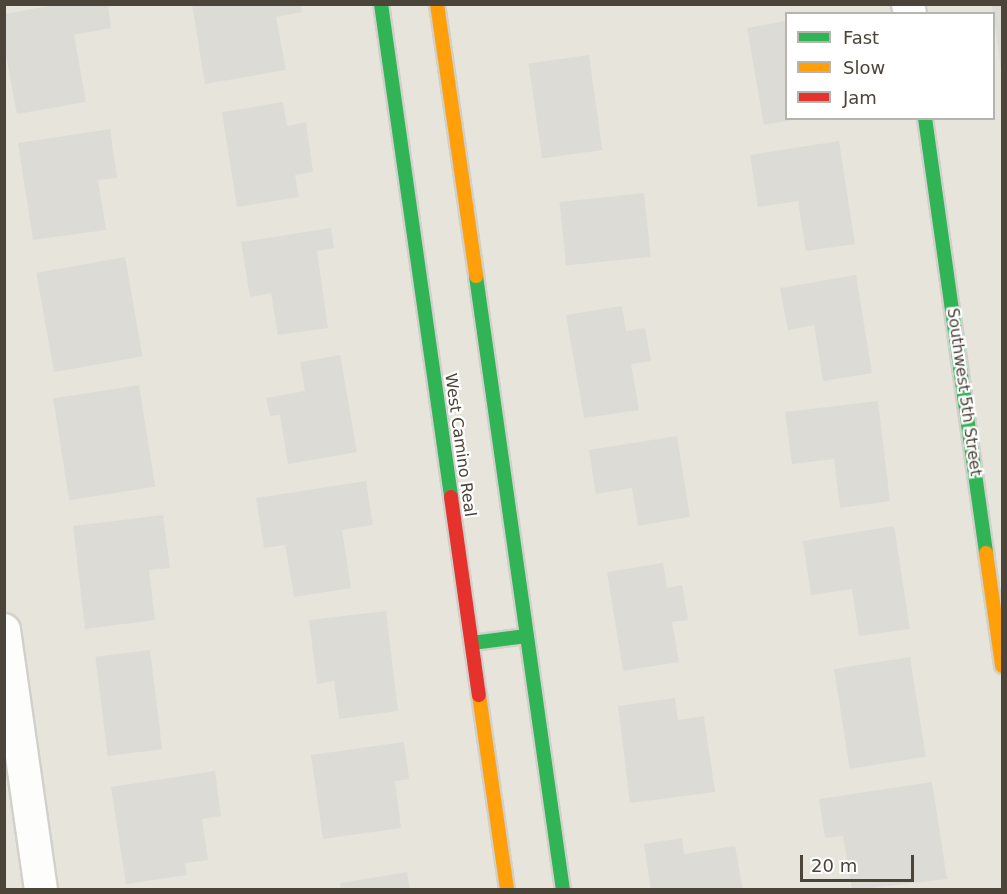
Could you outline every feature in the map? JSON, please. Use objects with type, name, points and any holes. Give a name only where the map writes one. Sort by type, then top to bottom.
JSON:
[{"type":"street","name":"West Camino Real","points":[[381,4],[507,890]]},
{"type":"street","points":[[437,4],[563,890]]},
{"type":"street","name":"Southwest 5th Street","points":[[925,120],[1002,666]]},
{"type":"street","points":[[4,630],[41,890]]},
{"type":"street","points":[[472,643],[527,636]]},
{"type":"shaded area","points":[[5,5],[1002,5],[1002,889],[5,889]]},
{"type":"building","points":[[59,4],[108,4],[111,28],[74,35],[86,102],[17,114],[4,44],[4,14]]},
{"type":"building","points":[[192,4],[300,4],[302,12],[276,17],[286,70],[205,84]]},
{"type":"building","points":[[992,4],[1002,4],[1001,69],[995,12]]},
{"type":"building","points":[[785,21],[785,120],[794,120],[764,125],[747,28]]},
{"type":"building","points":[[589,55],[602,150],[542,159],[529,63]]},
{"type":"building","points":[[283,102],[287,126],[306,122],[313,172],[295,175],[299,197],[237,207],[222,112]]},
{"type":"building","points":[[110,129],[117,178],[98,180],[106,230],[33,240],[18,143]]},
{"type":"building","points":[[839,141],[855,244],[806,251],[798,201],[758,207],[750,155]]},
{"type":"building","points":[[644,193],[651,257],[566,266],[559,202]]},
{"type":"building","points":[[331,228],[334,248],[317,251],[328,328],[278,335],[271,293],[250,297],[241,242]]},
{"type":"building","points":[[125,257],[143,356],[54,372],[36,273]]},
{"type":"building","points":[[856,275],[872,373],[823,381],[814,325],[788,330],[780,288]]},
{"type":"building","points":[[622,306],[626,331],[645,328],[651,361],[631,364],[639,410],[584,418],[566,315]]},
{"type":"building","points":[[340,355],[357,452],[288,464],[280,415],[270,416],[266,398],[305,391],[300,362]]},
{"type":"building","points":[[139,385],[155,487],[69,500],[53,399]]},
{"type":"building","points":[[878,401],[890,501],[840,508],[834,459],[792,464],[785,412]]},
{"type":"building","points":[[677,436],[690,517],[638,526],[632,488],[596,494],[589,450]]},
{"type":"building","points":[[366,481],[373,525],[342,530],[351,588],[294,597],[285,545],[264,548],[256,498]]},
{"type":"building","points":[[163,515],[170,568],[149,570],[155,620],[85,629],[73,526]]},
{"type":"building","points":[[894,526],[910,629],[859,636],[852,589],[811,595],[803,541]]},
{"type":"building","points":[[663,563],[667,588],[682,585],[688,620],[672,622],[679,662],[623,671],[607,572]]},
{"type":"building","points":[[386,611],[398,711],[339,719],[334,681],[317,684],[309,620]]},
{"type":"building","points":[[150,650],[162,749],[108,756],[95,657]]},
{"type":"building","points":[[910,657],[926,757],[850,769],[834,669]]},
{"type":"building","points":[[675,698],[678,720],[704,716],[715,792],[630,803],[618,706]]},
{"type":"building","points":[[404,742],[409,779],[395,781],[401,828],[323,839],[311,755]]},
{"type":"building","points":[[215,771],[221,816],[202,819],[208,860],[185,863],[187,875],[126,884],[111,787]]},
{"type":"building","points":[[932,782],[947,879],[852,890],[843,836],[825,838],[819,799]]},
{"type":"building","points":[[682,838],[684,854],[735,846],[743,890],[651,890],[644,844]]},
{"type":"building","points":[[407,872],[410,890],[341,890],[340,883]]},
{"type":"traffic: fast","points":[[381,4],[451,497]]},
{"type":"traffic: fast","points":[[925,120],[986,553]]},
{"type":"traffic: fast","points":[[476,276],[563,890]]},
{"type":"traffic: fast","points":[[472,643],[527,636]]},
{"type":"traffic: slow","points":[[437,4],[476,276]]},
{"type":"traffic: slow","points":[[986,553],[1002,666]]},
{"type":"traffic: slow","points":[[479,695],[507,890]]},
{"type":"traffic: jam","points":[[451,497],[479,695]]}]
